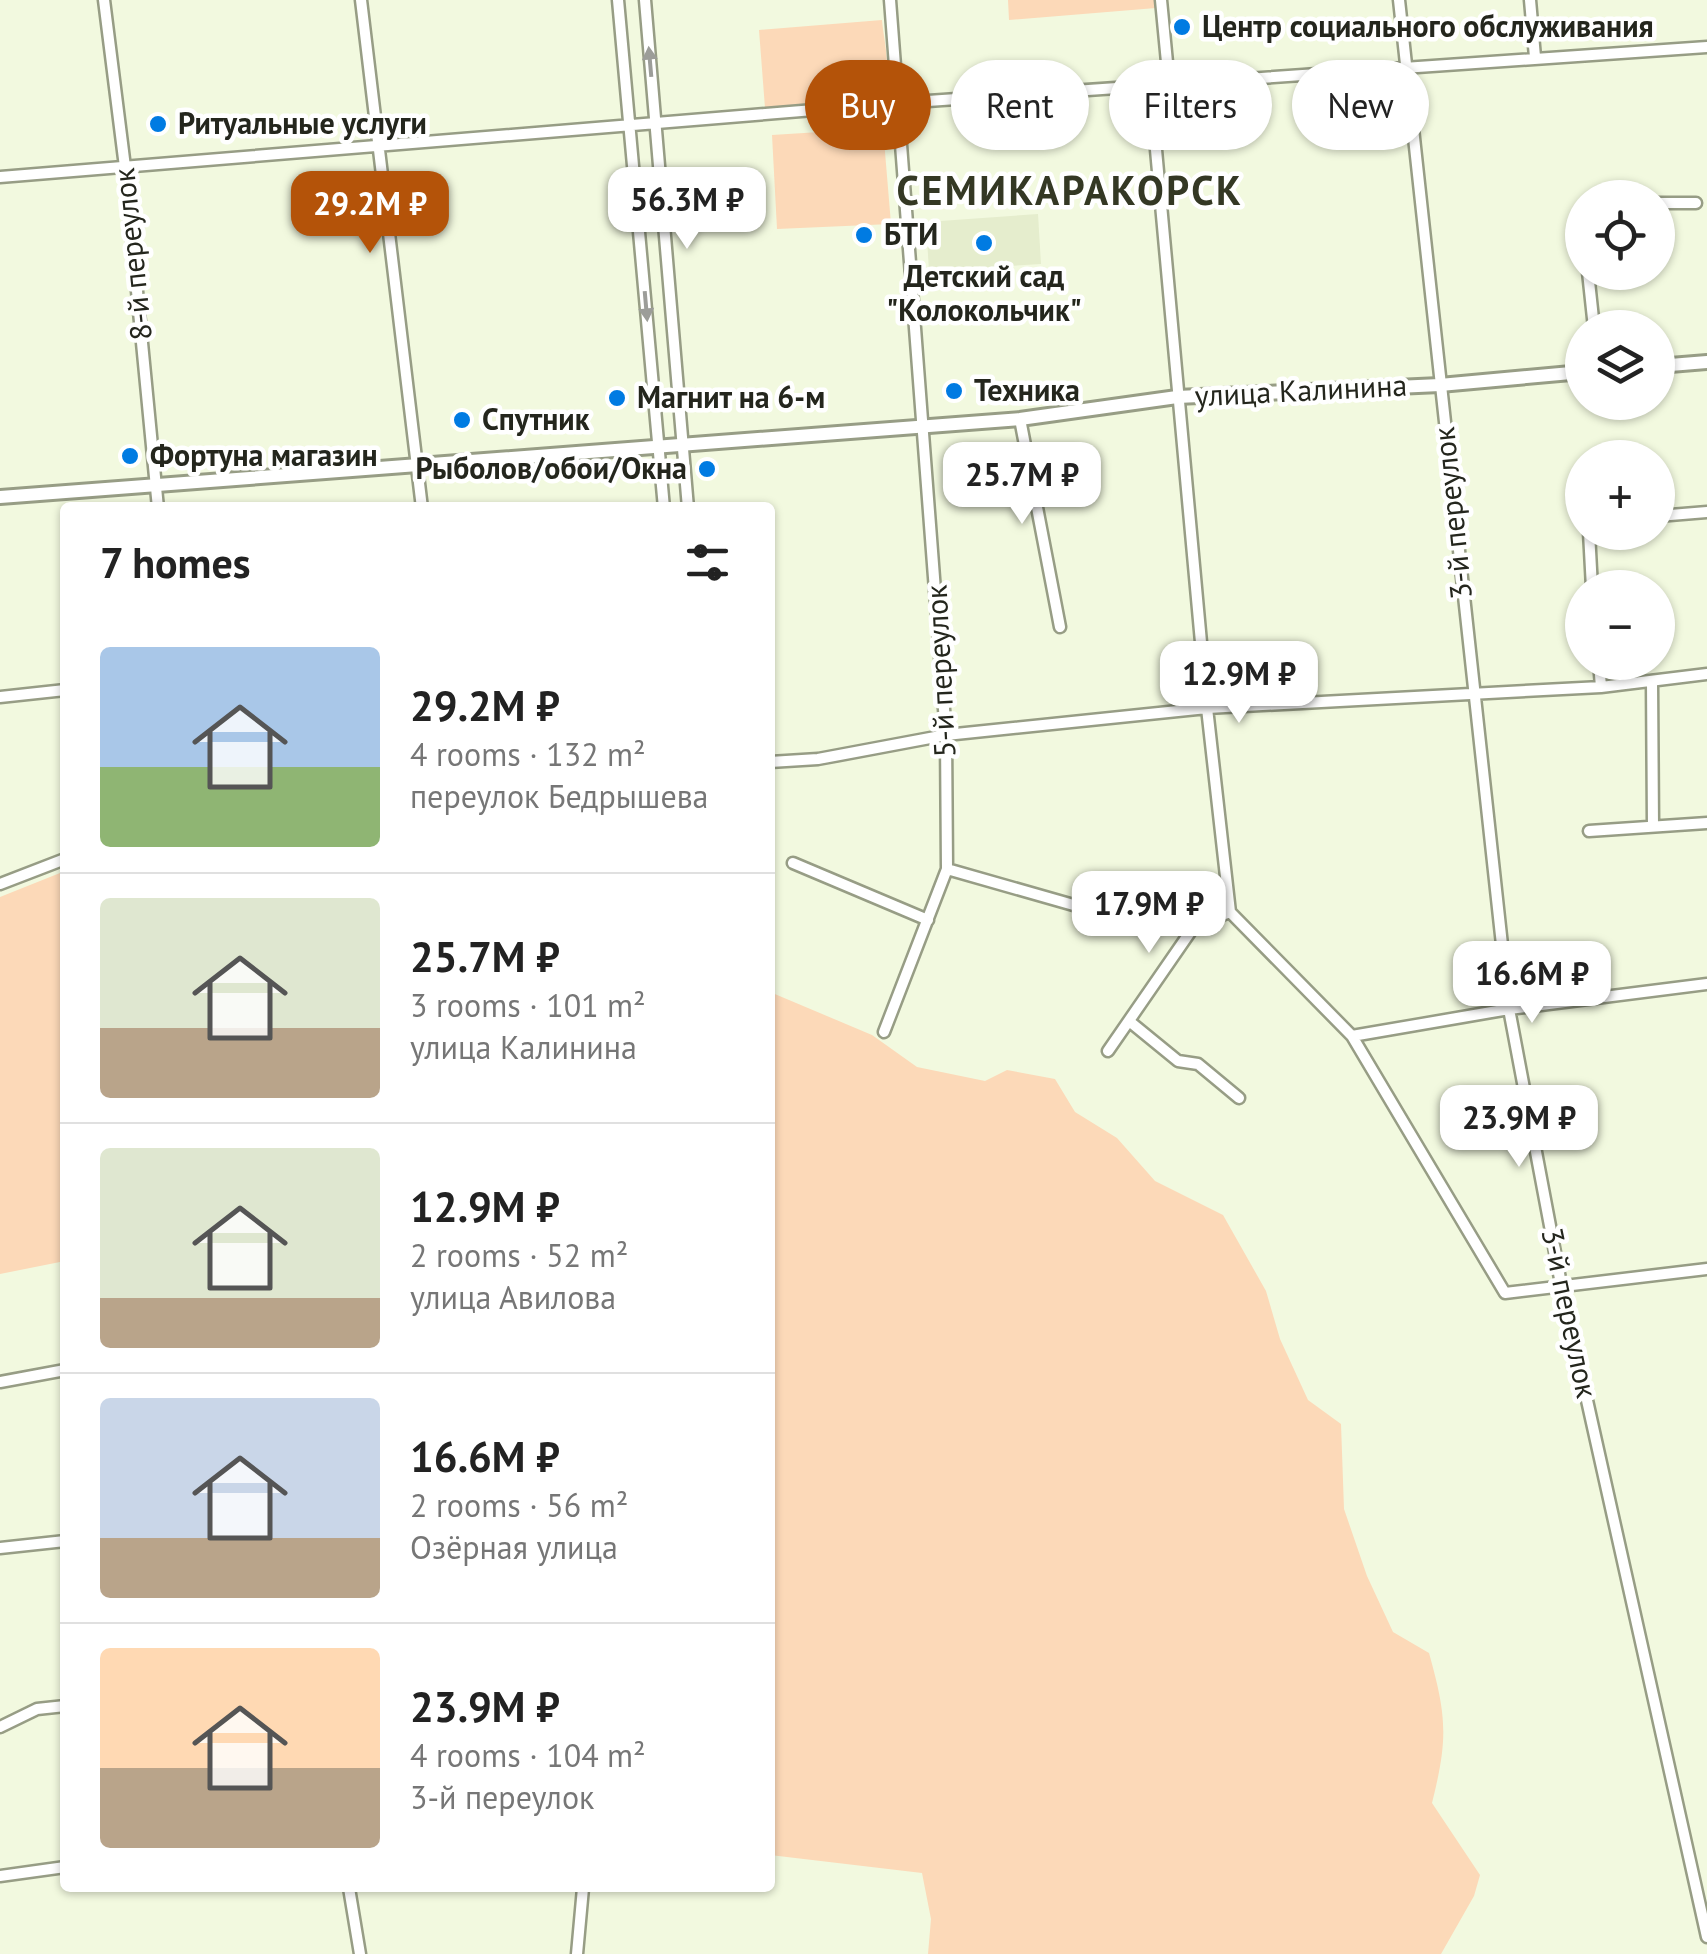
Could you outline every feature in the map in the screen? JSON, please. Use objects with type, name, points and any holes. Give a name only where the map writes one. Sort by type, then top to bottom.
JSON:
[{"type":"main road","points":[[1675,365],[1707,362]]},
{"type":"main road","name":"улица Калинина","points":[[0,497],[417,462],[1020,420],[1177,397],[1440,385],[1565,374]]},
{"type":"street","name":"8-й переулок","points":[[104,0],[125,167],[157,502]]},
{"type":"street","points":[[361,0],[421,502]]},
{"type":"street","points":[[618,0],[663,502]]},
{"type":"street","points":[[645,0],[688,502]]},
{"type":"street","name":"5-й переулок","points":[[890,0],[895,60]]},
{"type":"street","points":[[1162,0],[1167,60]]},
{"type":"street","name":"3-й переулок","points":[[1399,0],[1404,60]]},
{"type":"street","points":[[1530,0],[1535,57]]},
{"type":"street","points":[[1429,64],[1707,47]]},
{"type":"street","points":[[931,101],[1109,87]]},
{"type":"street","points":[[0,177],[805,111]]},
{"type":"street","name":"5-й переулок","points":[[884,1032],[948,869],[946,735],[903,150]]},
{"type":"street","points":[[1156,150],[1207,708],[1230,912],[1352,1036],[1506,1294],[1562,1284],[1707,1269]]},
{"type":"street","name":"3-й переулок","points":[[1414,150],[1508,1009],[1562,1284],[1707,1936]]},
{"type":"street","points":[[1675,203],[1696,203]]},
{"type":"street","points":[[1020,420],[1060,627]]},
{"type":"street","points":[[1675,515],[1707,512]]},
{"type":"street","points":[[775,762],[818,759],[946,735],[1207,708],[1601,687],[1707,674]]},
{"type":"street","points":[[1600,680],[1601,687]]},
{"type":"street","points":[[1652,682],[1653,826]]},
{"type":"street","points":[[0,697],[60,691]]},
{"type":"street","points":[[1589,832],[1707,823]]},
{"type":"street","points":[[0,884],[60,861]]},
{"type":"street","points":[[793,863],[928,920]]},
{"type":"street","points":[[948,869],[1091,910],[1195,925],[1230,912]]},
{"type":"street","points":[[1108,1052],[1195,925]]},
{"type":"street","points":[[1352,1036],[1508,1009],[1707,984]]},
{"type":"street","points":[[1129,1021],[1178,1061],[1198,1064],[1239,1098]]},
{"type":"street","points":[[0,1382],[60,1371]]},
{"type":"street","points":[[0,1548],[60,1542]]},
{"type":"street","points":[[0,1727],[37,1709],[60,1707]]},
{"type":"street","points":[[0,1876],[60,1868]]},
{"type":"street","points":[[350,1892],[360,1954]]},
{"type":"street","points":[[577,1954],[583,1892]]},
{"type":"shaded area","points":[[1008,0],[1155,0],[1156,8],[1009,20]]},
{"type":"shaded area","points":[[882,20],[886,60],[805,60],[805,105],[765,108],[759,30]]},
{"type":"shaded area","points":[[805,133],[805,150],[885,150],[891,224],[777,229],[772,135]]},
{"type":"shaded area","name":"Детский сад \"Колокольчик\"","points":[[1038,214],[1041,264],[929,271],[926,222]]},
{"type":"shaded area","points":[[60,873],[60,1262],[0,1274],[0,897]]},
{"type":"shaded area","points":[[775,994],[872,1035],[917,1067],[985,1081],[1007,1070],[1055,1079],[1075,1112],[1117,1138],[1155,1181],[1223,1215],[1266,1291],[1280,1339],[1308,1400],[1341,1424],[1344,1509],[1367,1576],[1393,1632],[1429,1653],[1439,1694],[1443,1744],[1432,1803],[1480,1875],[1474,1896],[1441,1954],[928,1954],[931,1919],[922,1873],[775,1856]]},
{"type":"place","name":"Центр социального обслуживания","points":[[1182,27]]},
{"type":"place","name":"Ритуальные услуги","points":[[158,124]]},
{"type":"place","name":"БТИ","points":[[864,235]]},
{"type":"place","name":"Детский сад \"Колокольчик\"","points":[[984,243]]},
{"type":"place","name":"Техника","points":[[954,391]]},
{"type":"place","name":"Магнит на 6-м","points":[[617,398]]},
{"type":"place","name":"Спутник","points":[[462,420]]},
{"type":"place","name":"Фортуна магазин","points":[[130,456]]},
{"type":"place","name":"Рыболов/обои/Окна","points":[[707,469]]},
{"type":"district","name":"СЕМИКАРАКОРСК","points":[[1070,191]]}]
